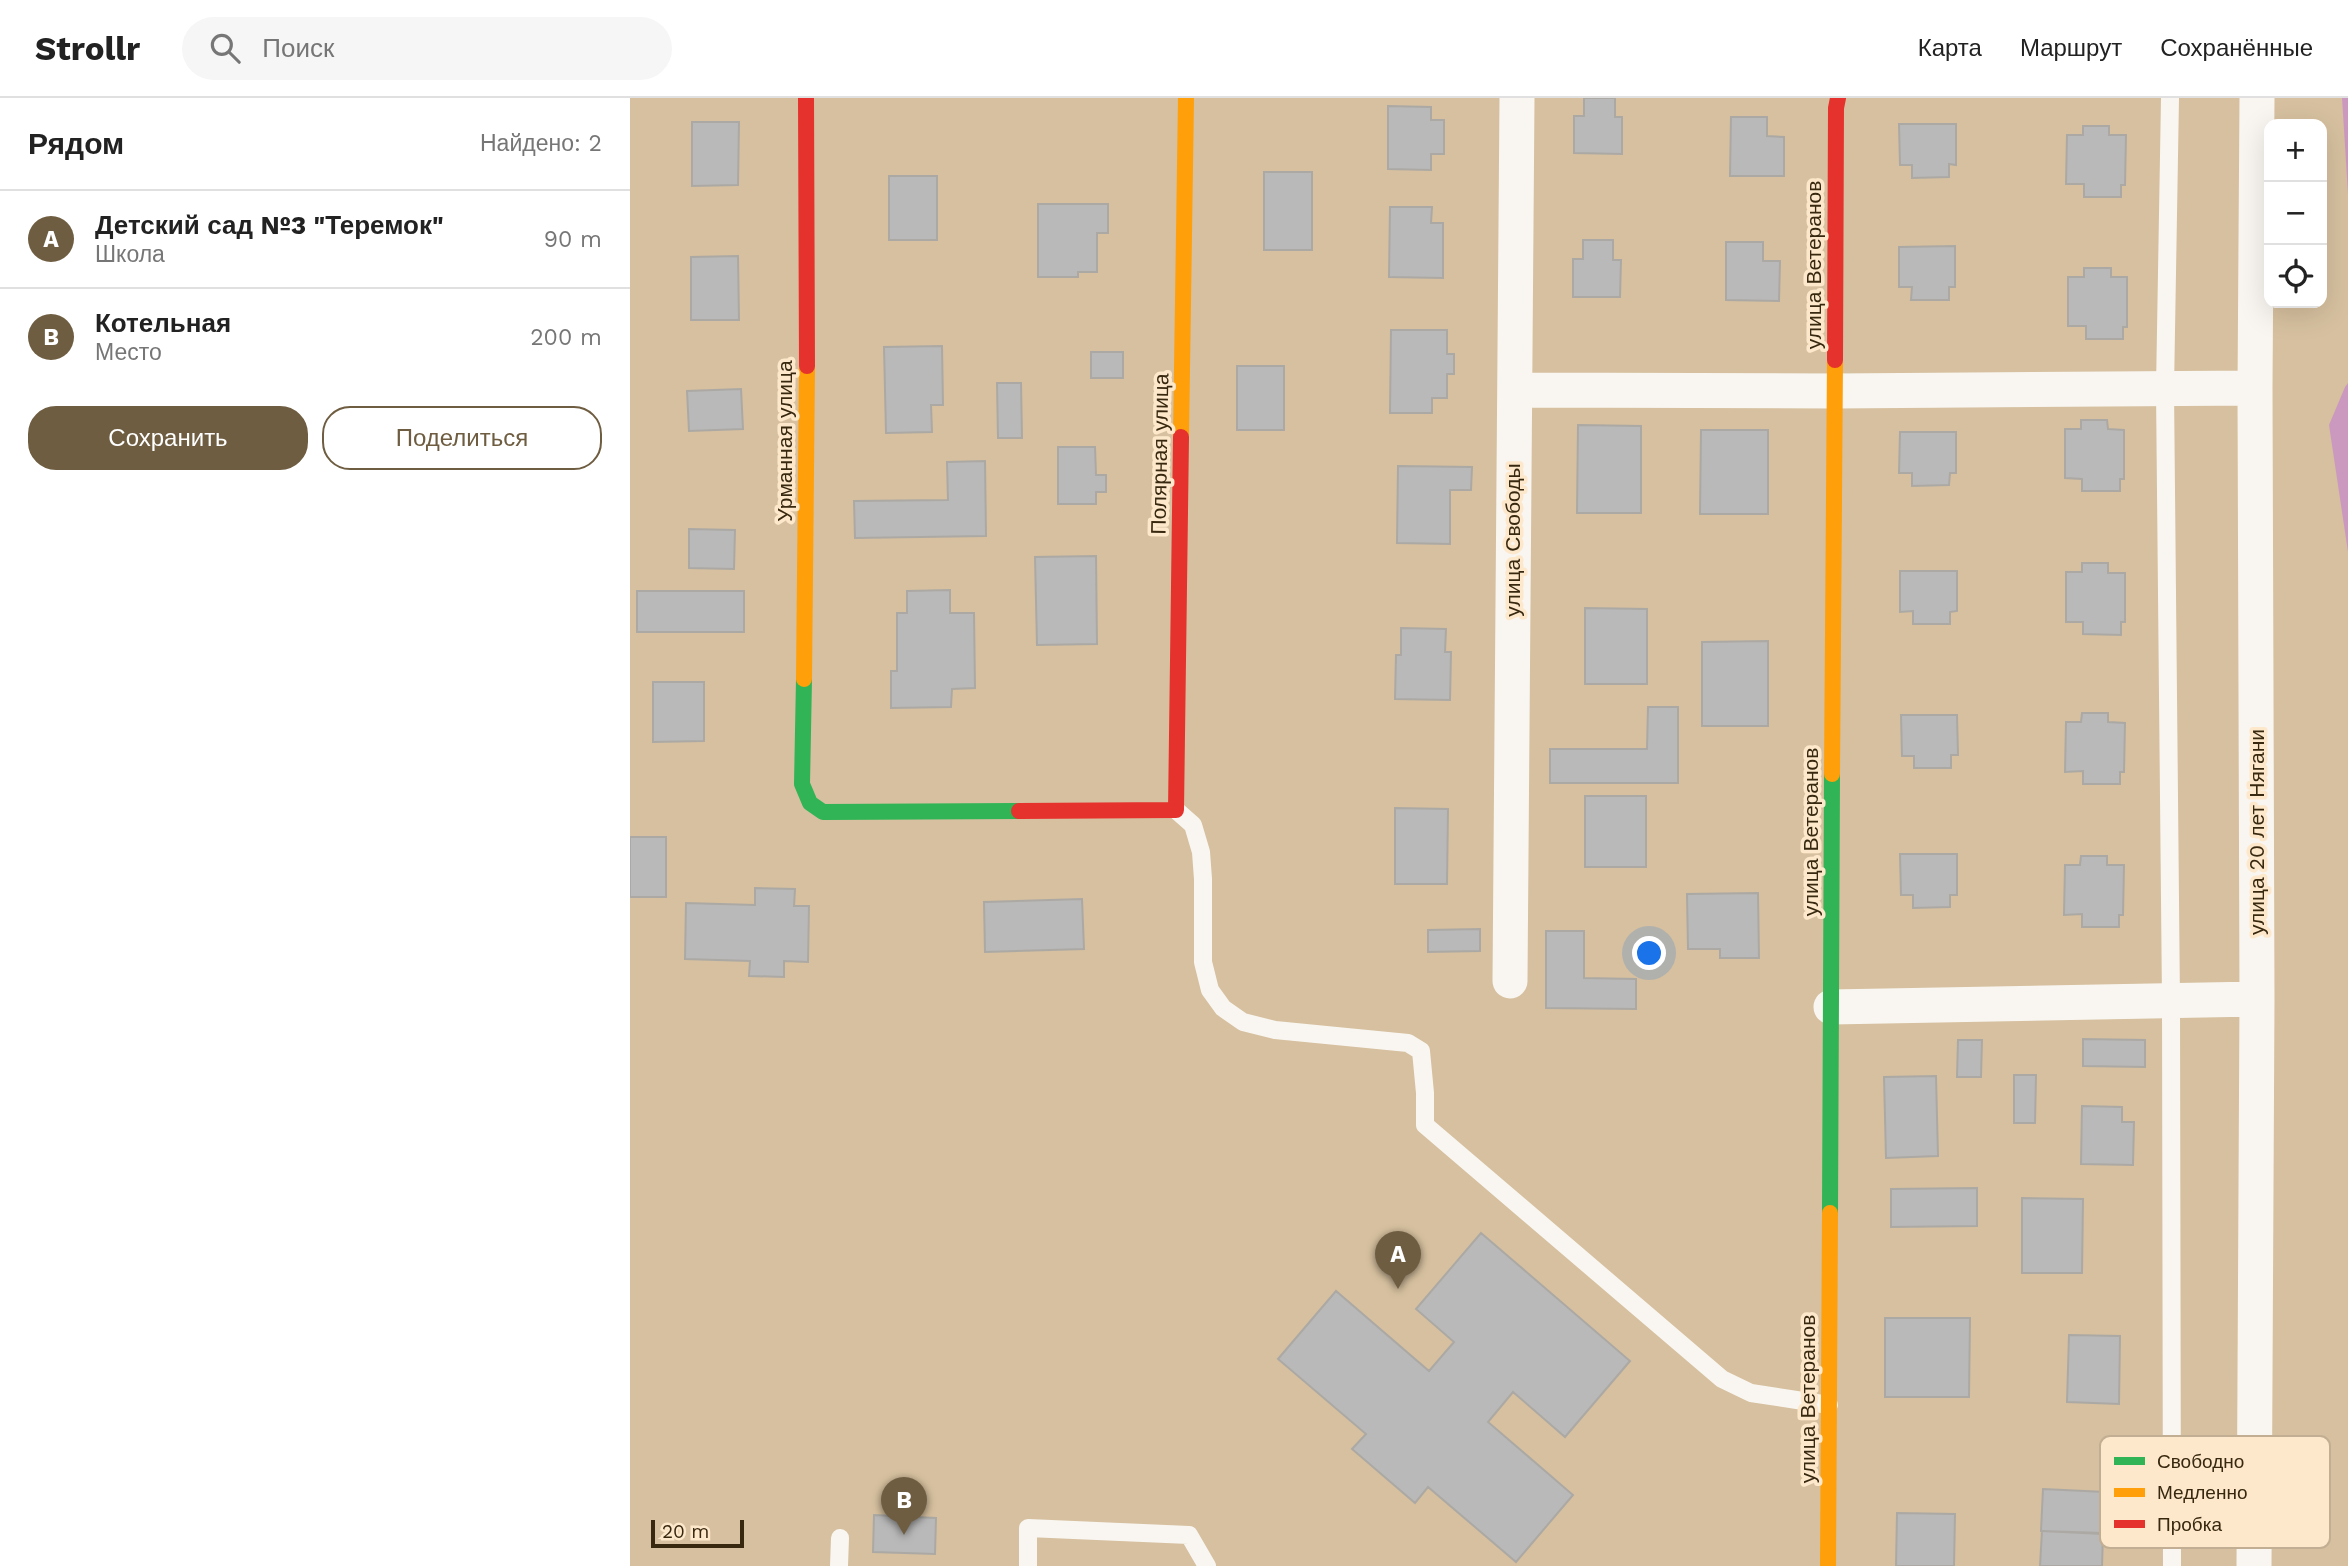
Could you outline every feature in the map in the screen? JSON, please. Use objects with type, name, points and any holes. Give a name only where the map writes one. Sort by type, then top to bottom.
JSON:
[{"type":"street","name":"Урманная улица","points":[[806,98],[807,450],[802,785],[810,803],[822,812],[1176,810]]},
{"type":"street","name":"Полярная улица","points":[[1176,810],[1186,98]]},
{"type":"street","name":"улица Свободы","points":[[1510,981],[1517,98]]},
{"type":"street","name":"улица Ветеранов","points":[[1828,1566],[1838,98]]},
{"type":"street","name":"улица 20 лет Нягани","points":[[2255,1436],[2257,98]]},
{"type":"street","points":[[1515,390],[2255,388]]},
{"type":"street","points":[[1832,1007],[2257,999]]},
{"type":"street","name":"улица 20 лет Нягани","points":[[2254,1548],[2254,1566]]},
{"type":"lane","points":[[2170,98],[2165,389],[2172,1436]]},
{"type":"lane","points":[[1176,810],[1193,825],[1201,852],[1203,962],[1210,990],[1223,1009],[1243,1022],[1275,1030],[1408,1043],[1421,1051],[1425,1125],[1722,1379],[1751,1393],[1829,1405]]},
{"type":"lane","points":[[1028,1566],[1028,1528],[1189,1535],[1207,1566]]},
{"type":"lane","points":[[839,1566],[840,1538]]},
{"type":"lane","points":[[2172,1548],[2172,1566]]},
{"type":"shaded area","points":[[2342,98],[2348,98],[2348,194]]},
{"type":"shaded area","points":[[2348,383],[2348,552],[2329,425]]},
{"type":"building","points":[[1584,98],[1615,98],[1615,117],[1622,117],[1622,154],[1574,153],[1574,116],[1584,116]]},
{"type":"building","points":[[1388,106],[1431,107],[1431,120],[1444,120],[1444,154],[1431,154],[1431,170],[1388,169]]},
{"type":"building","points":[[1731,117],[1767,117],[1767,136],[1784,137],[1784,176],[1730,176]]},
{"type":"building","points":[[692,122],[739,122],[738,185],[692,186]]},
{"type":"building","points":[[1899,124],[1956,124],[1956,165],[1949,164],[1949,177],[1912,178],[1912,165],[1900,165]]},
{"type":"building","points":[[2083,126],[2109,126],[2109,135],[2126,135],[2125,185],[2121,185],[2121,197],[2084,197],[2084,184],[2066,184],[2067,135],[2083,135]]},
{"type":"building","points":[[1264,172],[1312,172],[1312,250],[1264,250]]},
{"type":"building","points":[[889,176],[937,176],[937,240],[889,240]]},
{"type":"building","points":[[1038,204],[1108,204],[1108,233],[1097,233],[1097,272],[1078,272],[1078,277],[1038,277]]},
{"type":"building","points":[[1390,207],[1432,207],[1431,223],[1443,223],[1443,278],[1389,277]]},
{"type":"building","points":[[1583,240],[1613,240],[1613,260],[1621,260],[1620,297],[1573,297],[1573,259],[1583,259]]},
{"type":"building","points":[[1726,242],[1763,242],[1763,261],[1780,261],[1779,301],[1726,300]]},
{"type":"building","points":[[1955,246],[1955,287],[1949,287],[1949,300],[1911,300],[1912,287],[1899,287],[1899,247]]},
{"type":"building","points":[[738,256],[739,320],[691,320],[691,257]]},
{"type":"building","points":[[2084,268],[2111,268],[2111,277],[2127,277],[2127,327],[2123,327],[2123,339],[2086,339],[2086,326],[2068,326],[2068,277],[2084,277]]},
{"type":"building","points":[[1391,330],[1447,330],[1447,354],[1454,354],[1454,374],[1447,374],[1447,398],[1432,398],[1432,413],[1390,413]]},
{"type":"building","points":[[942,346],[943,405],[931,405],[932,432],[886,433],[884,347]]},
{"type":"building","points":[[1091,352],[1123,352],[1123,378],[1091,378]]},
{"type":"building","points":[[1237,366],[1284,366],[1284,430],[1237,430]]},
{"type":"building","points":[[997,383],[1021,383],[1022,438],[998,438]]},
{"type":"building","points":[[741,389],[743,429],[689,431],[687,391]]},
{"type":"building","points":[[2081,420],[2107,420],[2108,429],[2124,430],[2124,479],[2120,479],[2120,491],[2082,491],[2082,479],[2065,478],[2065,429],[2081,429]]},
{"type":"building","points":[[1578,425],[1641,426],[1641,513],[1577,513]]},
{"type":"building","points":[[1701,430],[1768,430],[1768,514],[1700,514]]},
{"type":"building","points":[[1900,432],[1956,432],[1956,473],[1950,473],[1949,485],[1912,486],[1912,473],[1899,473]]},
{"type":"building","points":[[1058,447],[1095,447],[1096,475],[1106,475],[1106,492],[1096,492],[1096,504],[1058,504]]},
{"type":"building","points":[[985,461],[986,536],[855,538],[854,501],[948,500],[947,462]]},
{"type":"building","points":[[1398,466],[1472,467],[1471,490],[1450,490],[1450,544],[1397,543]]},
{"type":"building","points":[[689,529],[735,530],[734,569],[689,568]]},
{"type":"building","points":[[1096,556],[1097,644],[1037,645],[1035,557]]},
{"type":"building","points":[[2082,563],[2108,563],[2108,573],[2125,573],[2125,622],[2121,622],[2121,635],[2083,634],[2083,622],[2066,622],[2066,572],[2082,572]]},
{"type":"building","points":[[1900,571],[1957,571],[1957,611],[1950,612],[1950,624],[1913,624],[1913,611],[1900,612]]},
{"type":"building","points":[[950,590],[950,613],[974,613],[975,688],[952,689],[951,707],[891,708],[891,671],[897,671],[897,613],[907,613],[907,591]]},
{"type":"building","points":[[637,591],[744,591],[744,632],[637,632]]},
{"type":"building","points":[[1585,608],[1647,609],[1647,684],[1585,684]]},
{"type":"building","points":[[1401,628],[1446,629],[1445,652],[1451,652],[1450,700],[1395,699],[1396,655],[1401,655]]},
{"type":"building","points":[[1768,641],[1768,726],[1702,726],[1702,642]]},
{"type":"building","points":[[653,682],[704,682],[704,741],[653,742]]},
{"type":"building","points":[[1648,707],[1678,707],[1678,783],[1550,783],[1550,749],[1647,749]]},
{"type":"building","points":[[2082,713],[2108,713],[2108,722],[2125,723],[2124,772],[2120,772],[2120,784],[2083,784],[2083,771],[2065,772],[2066,722],[2081,722]]},
{"type":"building","points":[[1901,715],[1957,715],[1958,755],[1951,755],[1951,768],[1914,768],[1914,756],[1902,756]]},
{"type":"building","points":[[1585,796],[1646,796],[1646,867],[1585,867]]},
{"type":"building","points":[[1395,808],[1448,809],[1447,884],[1395,884]]},
{"type":"building","points":[[630,837],[666,837],[666,897],[630,897]]},
{"type":"building","points":[[1900,854],[1957,854],[1957,895],[1950,895],[1950,907],[1913,908],[1913,895],[1901,895]]},
{"type":"building","points":[[2081,856],[2107,856],[2107,865],[2124,865],[2123,915],[2119,915],[2119,927],[2082,927],[2082,914],[2064,915],[2065,865],[2080,865]]},
{"type":"building","points":[[755,888],[795,889],[794,906],[809,906],[808,962],[784,961],[784,977],[749,976],[750,961],[685,959],[686,903],[755,905]]},
{"type":"building","points":[[1758,893],[1759,958],[1720,958],[1720,949],[1688,949],[1687,894]]},
{"type":"building","points":[[1082,899],[1084,949],[985,952],[984,902]]},
{"type":"building","points":[[1480,929],[1480,951],[1428,952],[1428,930]]},
{"type":"building","points":[[1546,931],[1584,931],[1584,978],[1636,979],[1636,1009],[1546,1008]]},
{"type":"building","points":[[2083,1039],[2145,1040],[2145,1067],[2083,1066]]},
{"type":"building","points":[[1958,1040],[1982,1040],[1981,1077],[1957,1077]]},
{"type":"building","points":[[2014,1075],[2036,1075],[2035,1123],[2014,1123]]},
{"type":"building","points":[[1936,1076],[1938,1156],[1886,1158],[1884,1077]]},
{"type":"building","points":[[2082,1106],[2122,1107],[2122,1122],[2134,1122],[2133,1165],[2081,1164]]},
{"type":"building","points":[[1977,1188],[1977,1226],[1891,1227],[1891,1189]]},
{"type":"building","points":[[2022,1198],[2083,1199],[2082,1273],[2022,1273]]},
{"type":"building","points":[[1481,1233],[1630,1361],[1565,1437],[1513,1392],[1488,1422],[1573,1495],[1516,1562],[1428,1487],[1415,1503],[1352,1449],[1366,1434],[1278,1359],[1336,1291],[1429,1371],[1454,1342],[1416,1309]]},
{"type":"building","points":[[1885,1318],[1970,1318],[1969,1397],[1885,1397]]},
{"type":"building","points":[[2069,1335],[2120,1336],[2119,1404],[2067,1402]]},
{"type":"building","points":[[2043,1489],[2100,1492],[2100,1533],[2041,1531]]},
{"type":"building","points":[[1897,1513],[1955,1514],[1954,1566],[1896,1566]]},
{"type":"building","points":[[874,1515],[936,1518],[935,1554],[873,1552]]},
{"type":"building","points":[[2042,1531],[2100,1534],[2102,1566],[2040,1566]]},
{"type":"traffic: fast","points":[[804,679],[802,784],[810,803],[823,812],[1019,811]]},
{"type":"traffic: fast","points":[[1830,1213],[1832,774]]},
{"type":"traffic: slow","points":[[1181,437],[1186,98]]},
{"type":"traffic: slow","points":[[1832,774],[1835,360]]},
{"type":"traffic: slow","points":[[804,679],[807,366]]},
{"type":"traffic: slow","points":[[1828,1566],[1830,1213]]},
{"type":"traffic: jam","points":[[806,98],[807,366]]},
{"type":"traffic: jam","points":[[1835,360],[1838,98]]},
{"type":"traffic: jam","points":[[1019,811],[1176,810],[1181,437]]},
{"type":"place","name":"Детский сад №3 \"Теремок\"","points":[[1398,1289]]},
{"type":"place","name":"Котельная","points":[[904,1535]]}]
